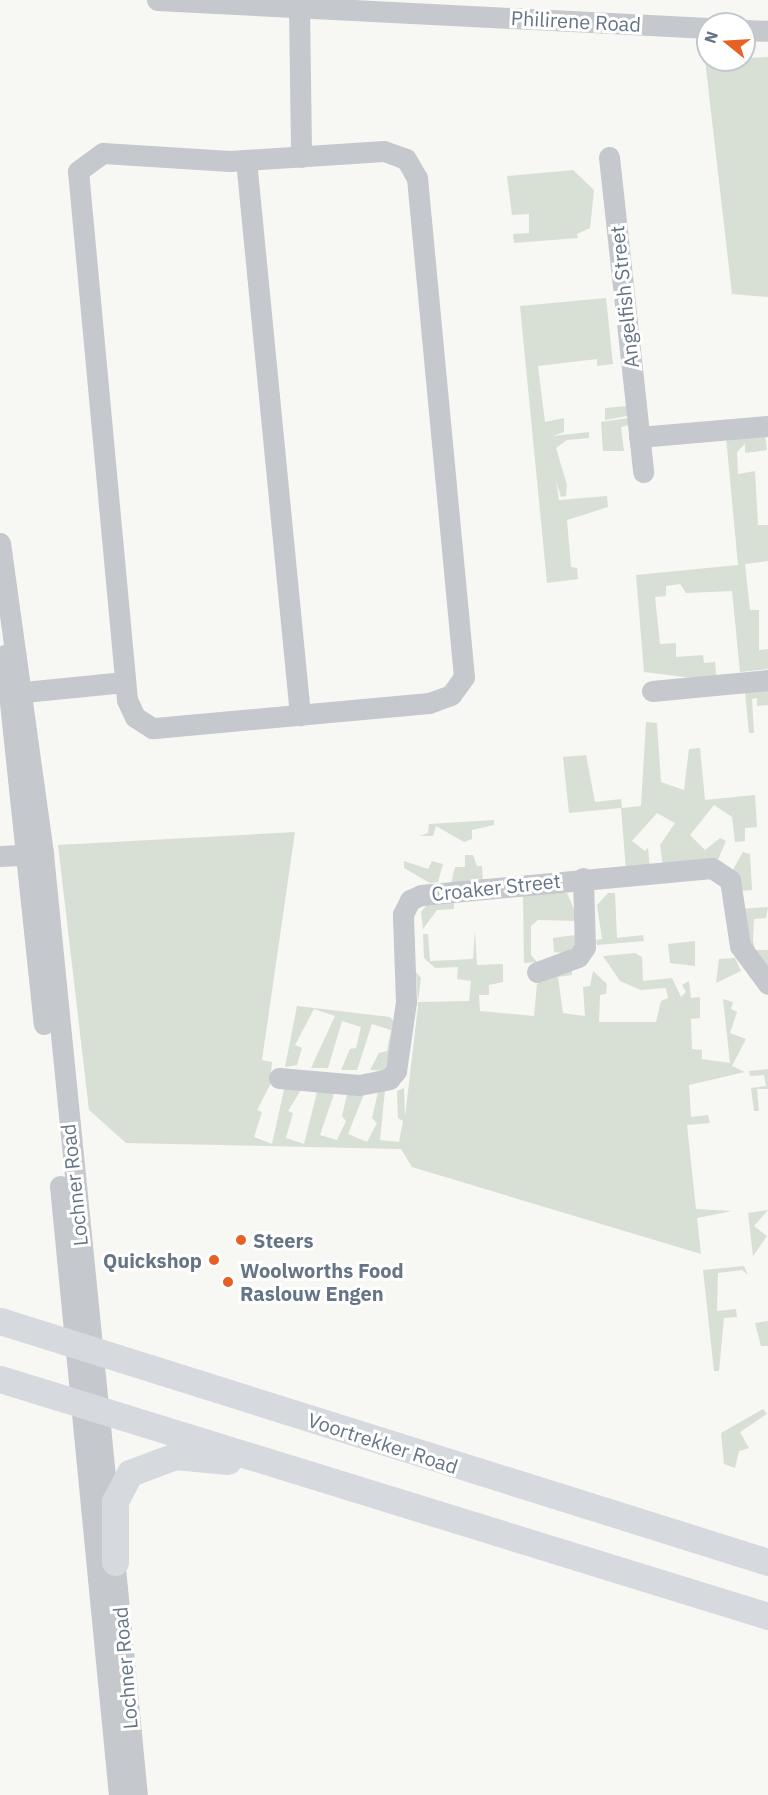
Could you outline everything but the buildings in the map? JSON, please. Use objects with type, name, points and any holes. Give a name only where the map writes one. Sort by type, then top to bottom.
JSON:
[{"type":"main road","name":"Voortrekker Road","points":[[0,1321],[768,1562]]},
{"type":"main road","points":[[0,1379],[768,1616]]},
{"type":"main road","points":[[115,1562],[114,1510],[121,1484],[136,1468],[175,1456],[206,1456],[410,1504]]},
{"type":"street","name":"Philirene Road","points":[[157,0],[301,4],[696,27]]},
{"type":"street","points":[[301,4],[301,157]]},
{"type":"street","points":[[384,151],[406,159],[417,178],[465,666],[460,685],[442,700],[152,728],[130,709],[125,682],[78,171],[103,153],[246,160],[384,151]]},
{"type":"street","name":"Angelfish Street","points":[[609,158],[643,472]]},
{"type":"street","points":[[246,160],[300,715]]},
{"type":"street","points":[[639,437],[768,426]]},
{"type":"street","name":"Lochner Road","points":[[0,543],[3,576],[24,692],[34,855],[82,1346],[118,1795]]},
{"type":"street","name":"Lochner Road","points":[[3,576],[2,635],[34,855]]},
{"type":"street","points":[[652,691],[768,680]]},
{"type":"street","points":[[24,692],[125,682]]},
{"type":"street","points":[[0,856],[34,855]]},
{"type":"street","name":"Croaker Street","points":[[279,1077],[359,1085],[389,1079],[396,1071],[406,1002],[403,914],[410,900],[583,878],[719,871],[733,887],[743,955],[768,984]]},
{"type":"street","points":[[537,972],[578,957],[585,948],[583,878]]},
{"type":"street","name":"Lochner Road","points":[[87,1404],[115,1562],[137,1795]]},
{"type":"shaded area","points":[[768,57],[768,297],[732,294],[706,72],[756,72],[756,58]]},
{"type":"shaded area","points":[[573,170],[594,190],[590,228],[577,234],[578,238],[514,243],[513,234],[529,233],[529,214],[512,215],[507,176]]},
{"type":"shaded area","points":[[606,298],[613,364],[597,366],[597,359],[538,366],[545,422],[564,418],[564,432],[553,436],[589,432],[589,438],[567,440],[556,448],[567,485],[566,496],[561,497],[556,481],[559,500],[607,496],[608,507],[567,520],[571,567],[577,568],[578,579],[547,583],[520,306]]},
{"type":"shaded area","points":[[627,406],[627,416],[605,420],[605,408]]},
{"type":"shaded area","points":[[629,418],[629,425],[621,427],[624,451],[603,451],[601,422]]},
{"type":"shaded area","points":[[765,434],[767,450],[745,453],[745,444],[737,452],[738,474],[755,471],[758,525],[768,525],[768,561],[745,564],[750,610],[759,610],[759,650],[768,649],[768,669],[740,672],[732,591],[686,593],[680,584],[666,586],[666,596],[655,597],[660,644],[676,643],[676,657],[703,655],[704,663],[715,662],[717,681],[644,672],[636,575],[738,565],[726,437]]},
{"type":"shaded area","points":[[768,690],[768,705],[757,706],[757,698],[752,699],[754,733],[749,733],[745,692]]},
{"type":"shaded area","points":[[646,722],[657,723],[661,782],[684,790],[689,749],[700,748],[705,800],[755,795],[757,827],[745,828],[745,841],[735,842],[732,817],[714,805],[690,835],[705,850],[720,838],[726,841],[716,864],[663,866],[660,845],[675,823],[657,813],[632,841],[645,851],[648,848],[650,868],[626,870],[621,808],[569,813],[563,757],[586,755],[595,802],[621,799],[622,808],[641,806]]},
{"type":"shaded area","points":[[494,820],[494,825],[472,830],[472,839],[464,842],[436,826],[433,836],[419,836],[428,833],[429,824]]},
{"type":"shaded area","points":[[295,832],[262,1060],[272,1062],[270,1085],[257,1110],[262,1112],[254,1137],[272,1144],[285,1085],[301,1090],[288,1111],[293,1113],[286,1138],[304,1144],[317,1092],[336,1088],[320,1135],[337,1140],[346,1121],[342,1116],[348,1090],[366,1089],[348,1134],[367,1142],[377,1123],[372,1118],[378,1092],[385,1090],[380,1140],[399,1142],[403,1121],[398,1118],[397,1091],[404,1088],[405,1117],[418,1006],[416,972],[421,978],[418,1002],[469,1001],[471,981],[457,979],[458,967],[435,968],[424,958],[423,934],[428,934],[430,961],[473,959],[475,931],[477,965],[503,964],[503,982],[489,985],[489,995],[479,995],[480,1011],[534,1016],[537,984],[551,973],[572,970],[572,975],[558,977],[563,1013],[585,1016],[583,987],[590,986],[593,971],[607,984],[606,994],[600,995],[599,1022],[656,1022],[661,1001],[668,998],[666,988],[641,990],[620,981],[603,956],[635,953],[642,957],[643,981],[672,978],[681,997],[686,992],[682,985],[689,981],[691,998],[700,997],[700,1018],[691,1019],[692,1049],[702,1050],[702,1059],[730,1063],[723,999],[733,1002],[731,1009],[737,1012],[730,1033],[746,1039],[732,1066],[745,1072],[689,1085],[691,1117],[708,1115],[710,1123],[687,1125],[696,1209],[732,1211],[697,1218],[701,1254],[412,1167],[401,1149],[126,1143],[89,1110],[58,845]]},
{"type":"shaded area","points":[[743,852],[750,854],[752,890],[738,891],[731,873]]},
{"type":"shaded area","points":[[465,855],[473,855],[477,866],[482,866],[483,883],[451,884],[455,867],[465,867]]},
{"type":"shaded area","points":[[404,861],[428,869],[432,861],[443,864],[438,882],[430,883],[404,868]]},
{"type":"shaded area","points":[[523,893],[567,893],[579,921],[538,920],[531,926],[531,955],[537,962],[524,963]]},
{"type":"shaded area","points":[[608,893],[615,893],[617,938],[643,935],[644,941],[597,945],[596,940],[602,939],[597,905]]},
{"type":"shaded area","points":[[454,900],[454,909],[437,910],[423,929],[421,912],[429,902]]},
{"type":"shaded area","points":[[768,907],[766,918],[754,919],[753,940],[755,950],[768,950],[768,978],[754,964],[740,909]]},
{"type":"shaded area","points":[[582,934],[579,944],[564,953],[554,952],[553,938]]},
{"type":"shaded area","points":[[695,941],[695,966],[670,963],[668,944]]},
{"type":"shaded area","points":[[735,958],[741,971],[716,983],[719,959]]},
{"type":"shaded area","points":[[297,1006],[390,1017],[399,1027],[385,1071],[370,1070],[379,1053],[387,1051],[391,1030],[372,1024],[357,1070],[341,1070],[350,1049],[356,1048],[361,1027],[342,1021],[328,1068],[311,1068],[335,1016],[314,1009],[295,1045],[302,1048],[297,1065],[285,1067]]},
{"type":"shaded area","points":[[768,1069],[768,1089],[757,1089],[759,1111],[754,1111],[751,1088],[766,1086],[764,1075],[750,1076],[749,1071]]},
{"type":"shaded area","points":[[768,1210],[754,1226],[767,1236],[753,1256],[748,1213]]},
{"type":"shaded area","points":[[744,1266],[748,1275],[742,1270],[718,1273],[717,1311],[736,1309],[737,1317],[724,1318],[719,1371],[714,1371],[703,1270]]},
{"type":"shaded area","points":[[768,1321],[768,1346],[761,1346],[755,1323]]},
{"type":"shaded area","points":[[763,1409],[767,1414],[740,1432],[749,1448],[739,1451],[735,1468],[724,1464],[721,1433]]},
{"type":"place","name":"Steers","points":[[241,1240]]},
{"type":"place","name":"Quickshop","points":[[214,1260]]},
{"type":"place","name":"Woolworths Food Raslouw Engen","points":[[228,1282]]}]
